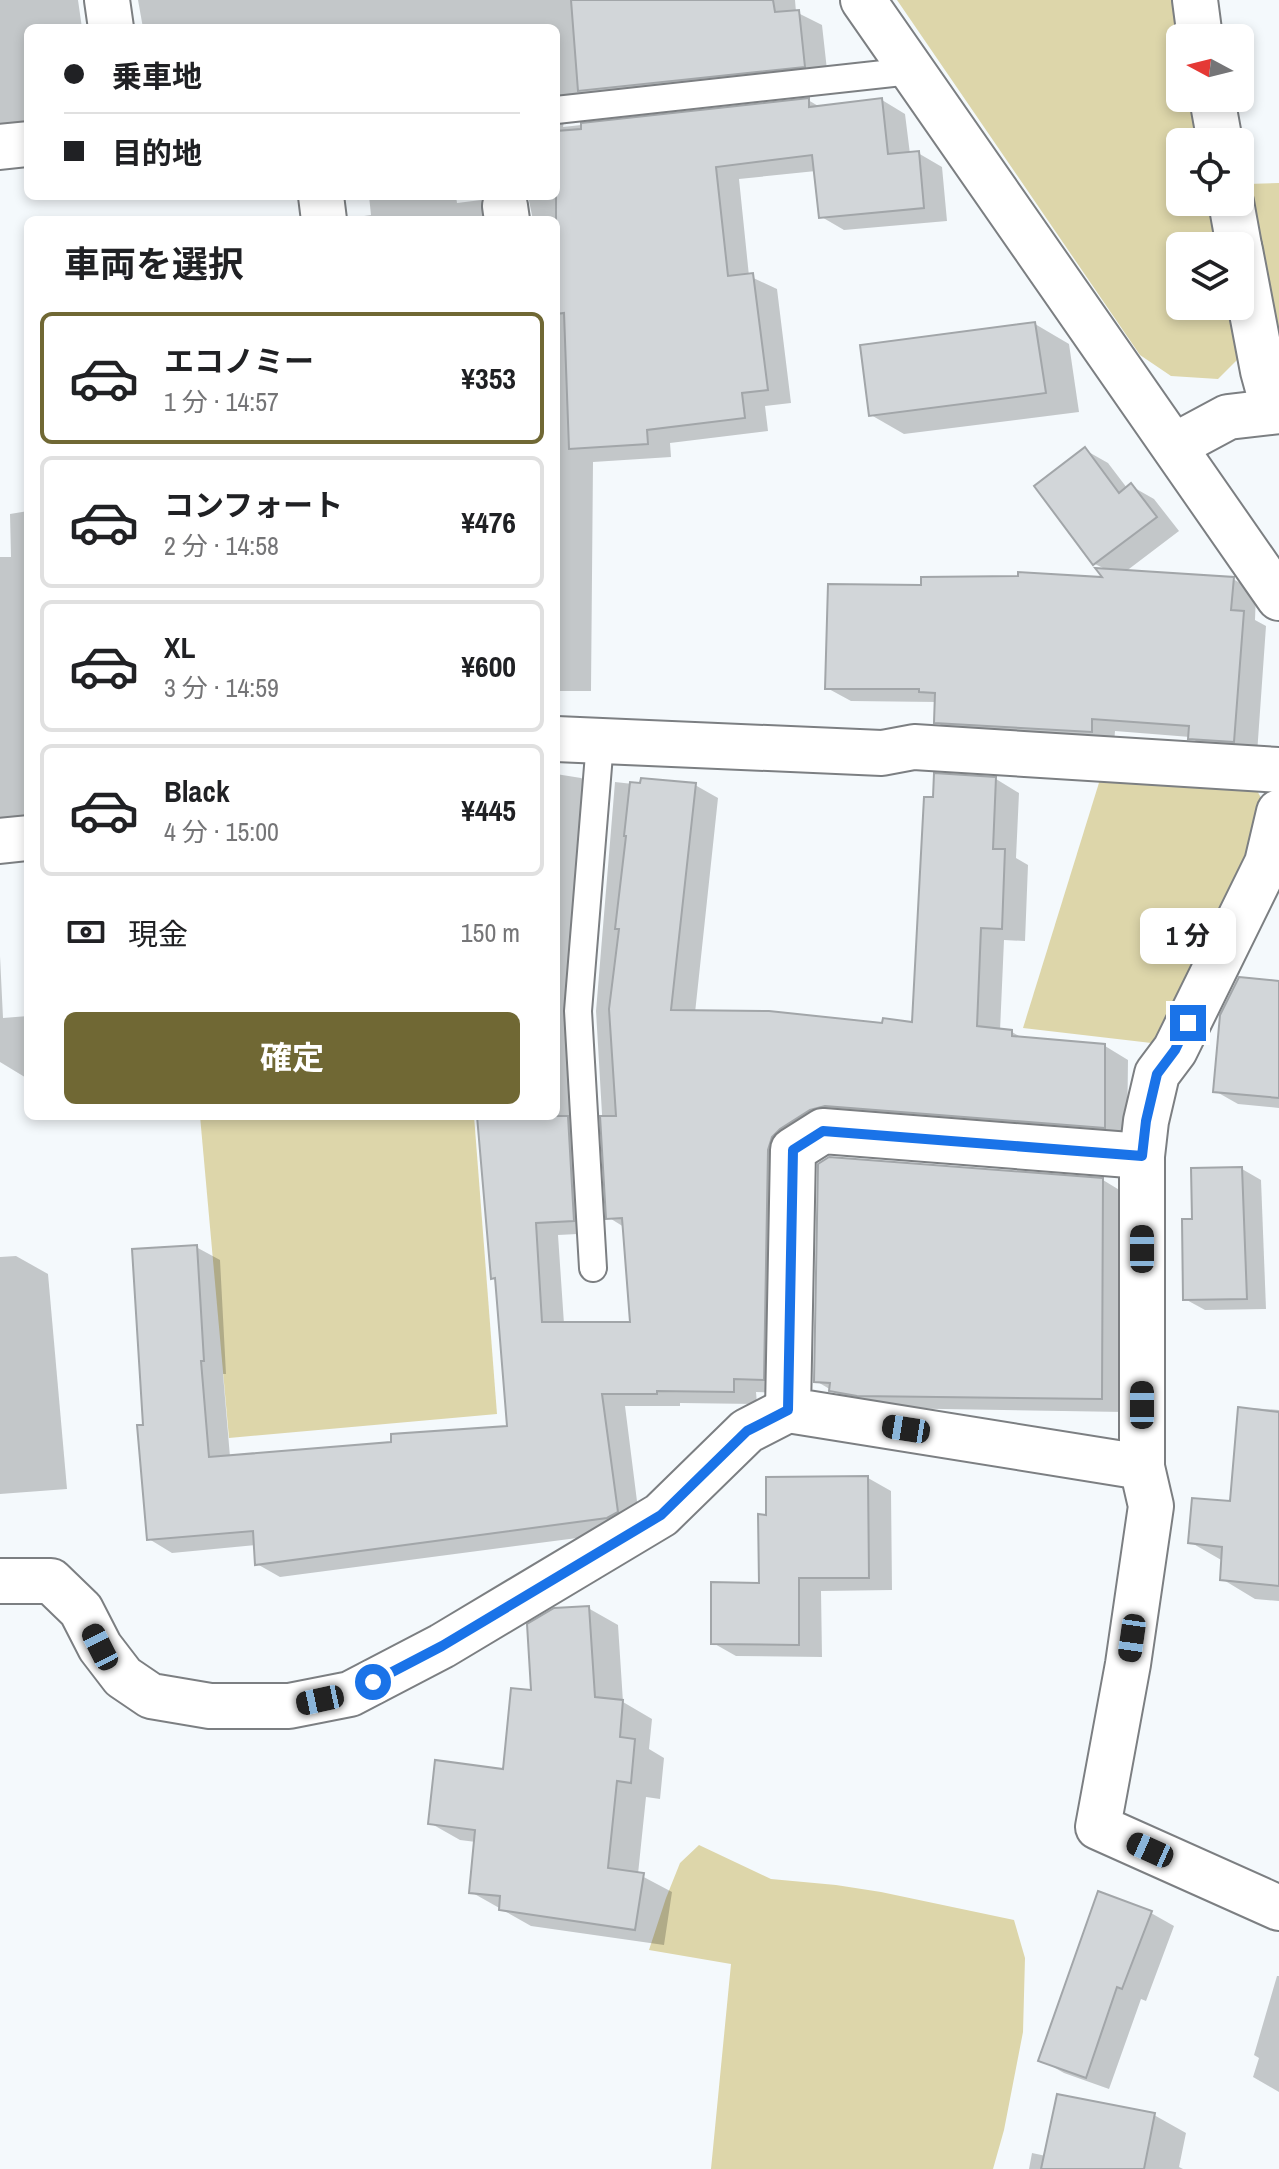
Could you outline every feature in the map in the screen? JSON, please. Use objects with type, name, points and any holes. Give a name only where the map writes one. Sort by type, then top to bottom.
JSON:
[{"type":"street","points":[[107,0],[110,24]]},
{"type":"street","points":[[863,0],[1279,598]]},
{"type":"street","points":[[1195,0],[1198,24]]},
{"type":"street","points":[[0,147],[24,144]]},
{"type":"street","points":[[1174,446],[1228,417],[1276,411],[1263,371],[1253,320]]},
{"type":"street","points":[[560,739],[882,753],[914,747],[1279,770]]},
{"type":"street","points":[[1279,812],[1267,863],[1175,1050],[1157,1074],[1146,1121],[1142,1156],[1142,1467],[1151,1506],[1128,1664],[1098,1827],[1279,1908]]},
{"type":"street","points":[[0,841],[24,838]]},
{"type":"street","points":[[788,1410],[793,1150],[823,1131],[1142,1156]]},
{"type":"street","points":[[0,1581],[51,1581],[81,1610],[100,1647],[123,1677],[151,1696],[210,1706],[289,1706],[350,1694],[442,1646],[661,1515],[747,1431],[788,1410],[1142,1467]]},
{"type":"lane","points":[[560,110],[911,71]]},
{"type":"lane","points":[[593,1268],[578,1011],[600,742]]},
{"type":"shaded area","points":[[897,0],[1179,0],[1179,24],[1166,24],[1166,112],[1200,112],[1202,128],[1166,128],[1166,216],[1220,216],[1222,232],[1166,232],[1166,320],[1239,320],[1245,352],[1218,379],[1171,376],[1140,355]]},
{"type":"shaded area","points":[[1279,183],[1279,353],[1253,216],[1254,184]]},
{"type":"shaded area","points":[[1102,773],[1253,783],[1267,809],[1252,851],[1160,1044],[1023,1028]]},
{"type":"shaded area","points":[[200,1120],[474,1120],[497,1414],[229,1438]]},
{"type":"shaded area","points":[[699,1845],[771,1879],[881,1892],[1014,1920],[1025,1958],[1023,2032],[1004,2130],[993,2169],[711,2169],[731,1964],[649,1950],[680,1863]]},
{"type":"building","points":[[571,0],[773,0],[775,12],[799,10],[805,67],[578,91]]},
{"type":"building","points":[[809,98],[809,107],[882,98],[888,154],[919,151],[924,208],[819,218],[812,155],[716,167],[728,276],[753,273],[768,390],[742,393],[745,418],[647,430],[648,444],[569,449],[564,313],[560,314],[560,216],[556,216],[556,200],[560,200],[560,131],[581,129],[581,123]]},
{"type":"building","points":[[1035,322],[1046,393],[869,416],[860,345]]},
{"type":"building","points":[[1085,447],[1119,493],[1131,483],[1157,517],[1093,565],[1034,486]]},
{"type":"building","points":[[1095,568],[1234,577],[1231,610],[1244,611],[1234,742],[1188,739],[1189,726],[1092,719],[1092,732],[934,723],[935,693],[919,692],[919,689],[825,689],[828,584],[921,585],[921,577],[1018,576],[1018,572],[1102,577]]},
{"type":"building","points":[[934,773],[996,777],[993,849],[1005,849],[1002,929],[981,928],[977,1026],[1012,1030],[1012,1036],[1105,1044],[1105,1128],[825,1106],[810,1110],[780,1129],[772,1137],[768,1150],[764,1380],[734,1379],[734,1392],[602,1394],[618,1512],[607,1518],[255,1565],[253,1531],[147,1540],[137,1425],[143,1425],[132,1249],[197,1245],[204,1361],[201,1361],[209,1457],[391,1442],[391,1434],[507,1426],[477,1120],[560,1120],[560,1116],[568,1116],[574,1221],[536,1223],[542,1322],[630,1322],[622,1218],[606,1219],[600,1116],[616,1116],[609,1009],[619,929],[615,929],[630,782],[640,783],[641,778],[696,783],[671,1010],[769,1011],[882,1023],[883,1018],[912,1022],[924,797],[933,797]]},
{"type":"building","points":[[1239,977],[1279,981],[1279,1098],[1213,1092],[1220,1015]]},
{"type":"building","points":[[829,1157],[1103,1178],[1102,1399],[857,1396],[829,1391],[830,1383],[814,1382],[818,1164]]},
{"type":"building","points":[[1242,1167],[1247,1299],[1183,1300],[1182,1219],[1192,1219],[1191,1168]]},
{"type":"building","points":[[1238,1407],[1279,1412],[1279,1586],[1220,1580],[1222,1547],[1188,1543],[1192,1498],[1230,1501]]},
{"type":"building","points":[[868,1476],[869,1578],[799,1578],[799,1645],[711,1644],[711,1582],[759,1583],[758,1514],[766,1515],[766,1477]]},
{"type":"building","points":[[589,1606],[595,1697],[623,1700],[620,1737],[635,1739],[631,1783],[617,1781],[608,1868],[644,1873],[635,1930],[499,1910],[500,1896],[469,1893],[475,1830],[428,1824],[435,1760],[503,1769],[511,1688],[531,1690],[527,1624],[554,1608]]},
{"type":"building","points":[[1098,1891],[1152,1911],[1122,1989],[1117,1987],[1086,2078],[1038,2061]]},
{"type":"building","points":[[1057,2094],[1155,2113],[1144,2169],[1041,2169]]},
{"type":"route","points":[[373,1682],[442,1646],[661,1515],[747,1431],[788,1410],[793,1150],[823,1131],[1142,1156],[1157,1074],[1175,1050],[1188,1023]]}]
